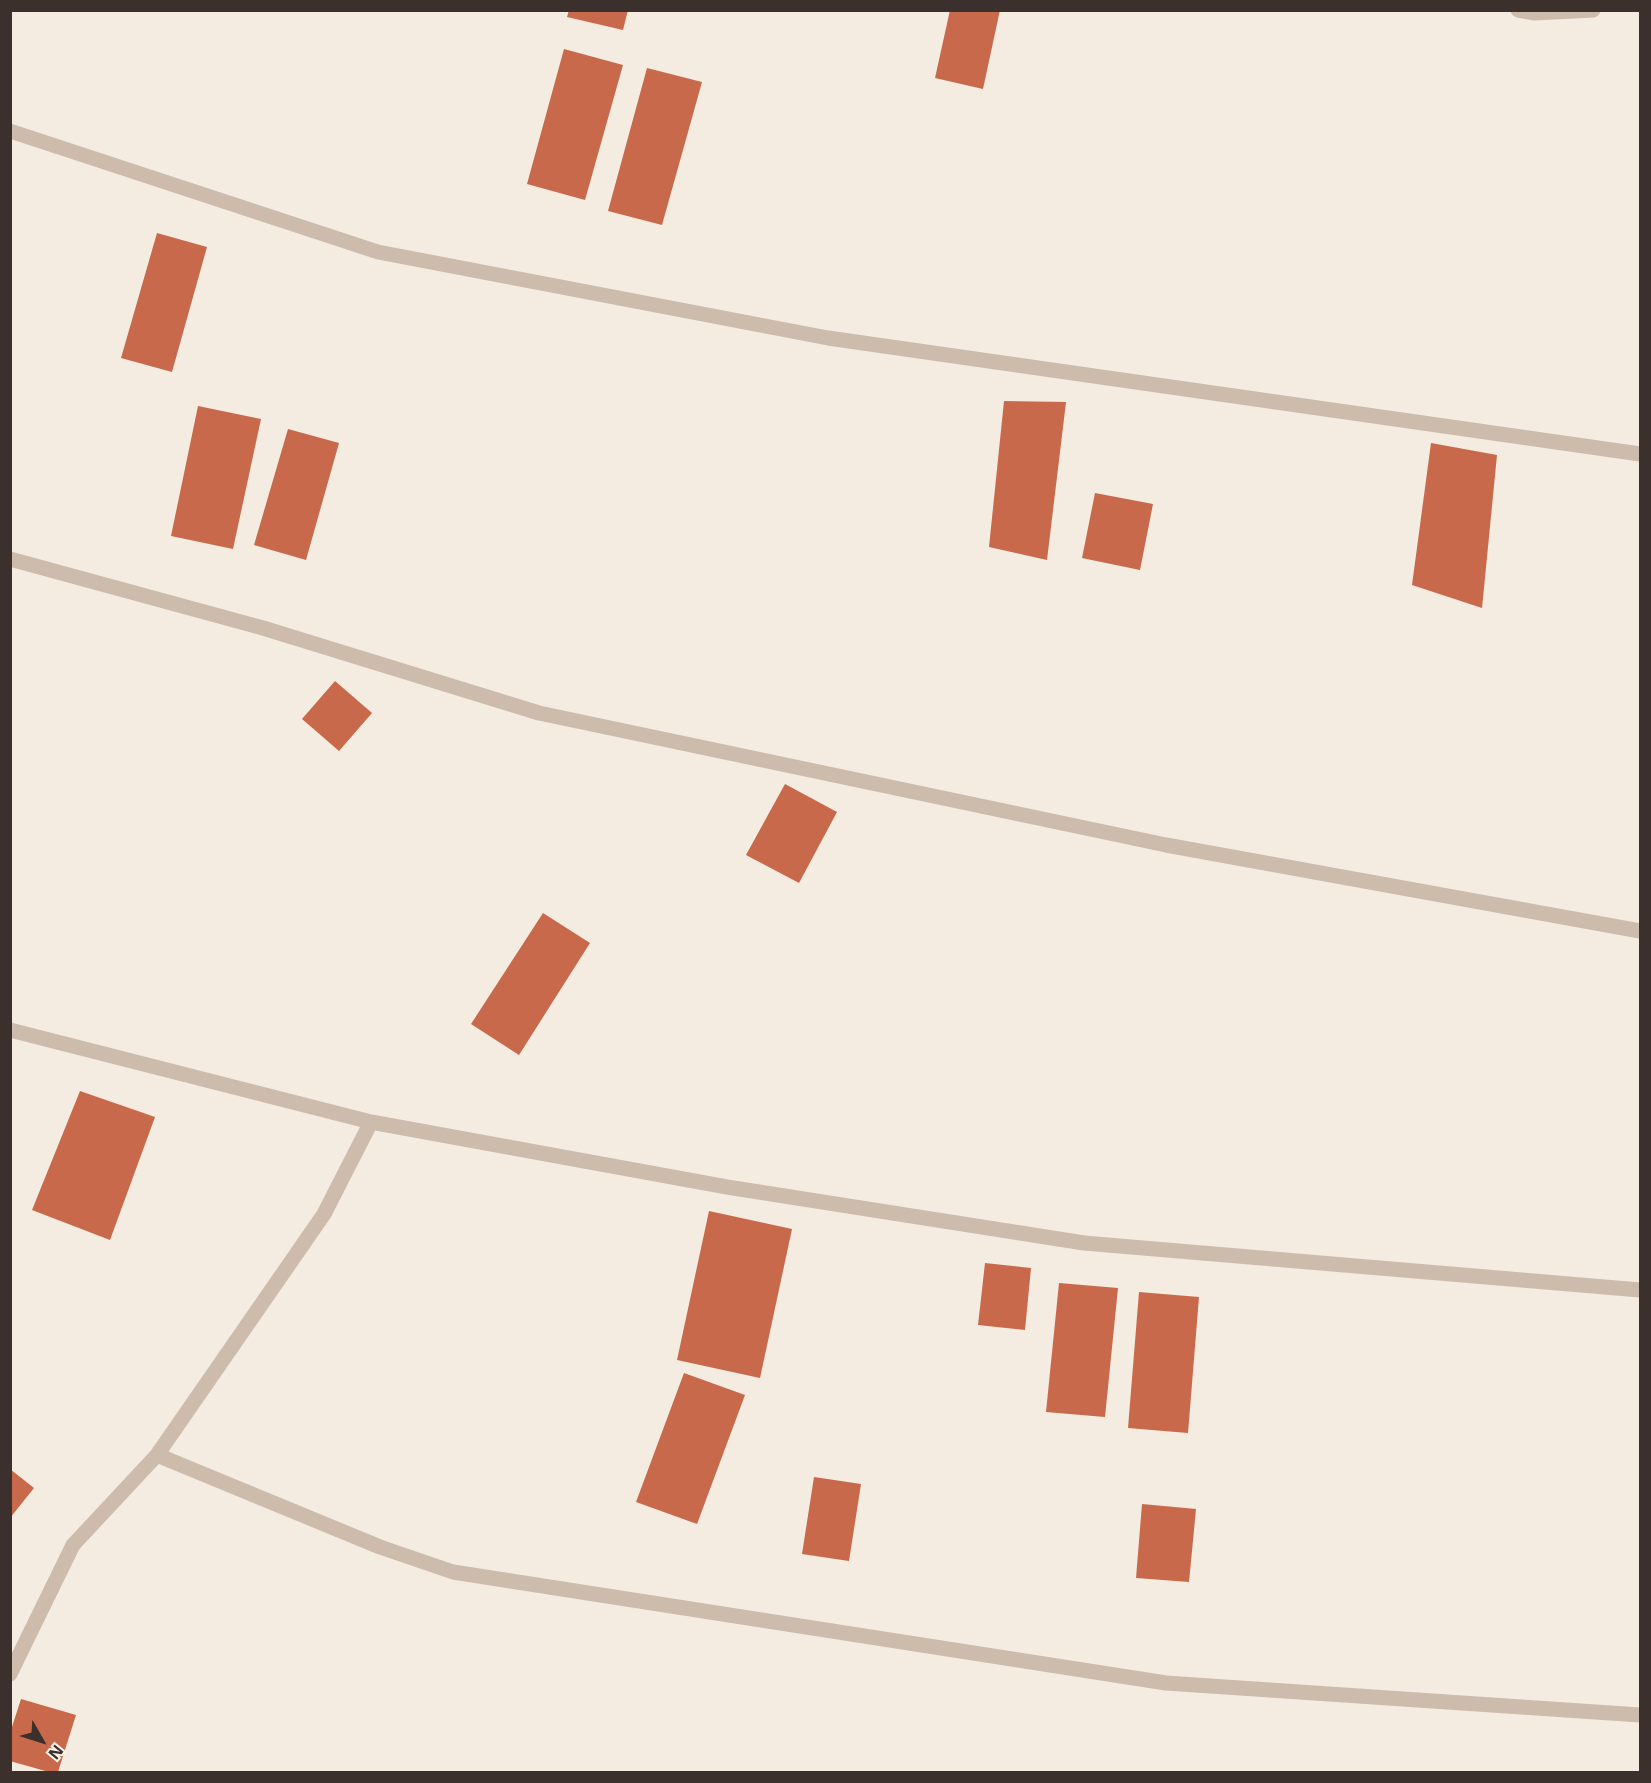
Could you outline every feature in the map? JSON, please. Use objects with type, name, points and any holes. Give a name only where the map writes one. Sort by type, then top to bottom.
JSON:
[{"type":"street","points":[[1518,10],[1535,14],[1593,10]]},
{"type":"street","points":[[10,131],[378,252],[828,338],[1641,454]]},
{"type":"street","points":[[10,559],[263,628],[539,713],[1166,845],[1641,931]]},
{"type":"street","points":[[10,1030],[370,1122],[715,1185],[1084,1243],[1641,1290]]},
{"type":"street","points":[[10,1674],[73,1545],[157,1455],[324,1214],[370,1122]]},
{"type":"street","points":[[157,1455],[380,1547],[453,1572],[1166,1683],[1641,1715]]},
{"type":"building","points":[[569,10],[628,10],[623,30],[567,17]]},
{"type":"building","points":[[950,10],[1000,10],[983,89],[935,78]]},
{"type":"building","points":[[564,49],[623,65],[585,200],[527,184]]},
{"type":"building","points":[[647,68],[702,82],[662,225],[608,211]]},
{"type":"building","points":[[157,233],[207,247],[172,372],[121,358]]},
{"type":"building","points":[[1004,401],[1066,402],[1047,560],[989,547]]},
{"type":"building","points":[[198,406],[261,419],[233,549],[171,536]]},
{"type":"building","points":[[288,429],[339,443],[306,560],[254,545]]},
{"type":"building","points":[[1431,443],[1497,455],[1482,608],[1412,585]]},
{"type":"building","points":[[1095,493],[1153,504],[1140,570],[1082,558]]},
{"type":"building","points":[[335,681],[372,713],[339,751],[302,719]]},
{"type":"building","points":[[785,784],[837,812],[799,883],[746,855]]},
{"type":"building","points":[[543,913],[590,943],[519,1055],[471,1024]]},
{"type":"building","points":[[80,1091],[155,1117],[110,1240],[32,1210]]},
{"type":"building","points":[[709,1211],[792,1229],[760,1378],[677,1360]]},
{"type":"building","points":[[985,1263],[1031,1268],[1025,1330],[978,1325]]},
{"type":"building","points":[[1059,1283],[1118,1288],[1105,1417],[1046,1412]]},
{"type":"building","points":[[1139,1292],[1199,1297],[1188,1433],[1128,1428]]},
{"type":"building","points":[[684,1373],[745,1395],[697,1524],[636,1502]]},
{"type":"building","points":[[10,1469],[34,1488],[10,1518]]},
{"type":"building","points":[[814,1477],[861,1484],[849,1561],[802,1554]]},
{"type":"building","points":[[1142,1504],[1196,1509],[1189,1582],[1136,1578]]},
{"type":"building","points":[[21,1699],[76,1715],[58,1772],[49,1772],[10,1761],[10,1733]]}]
